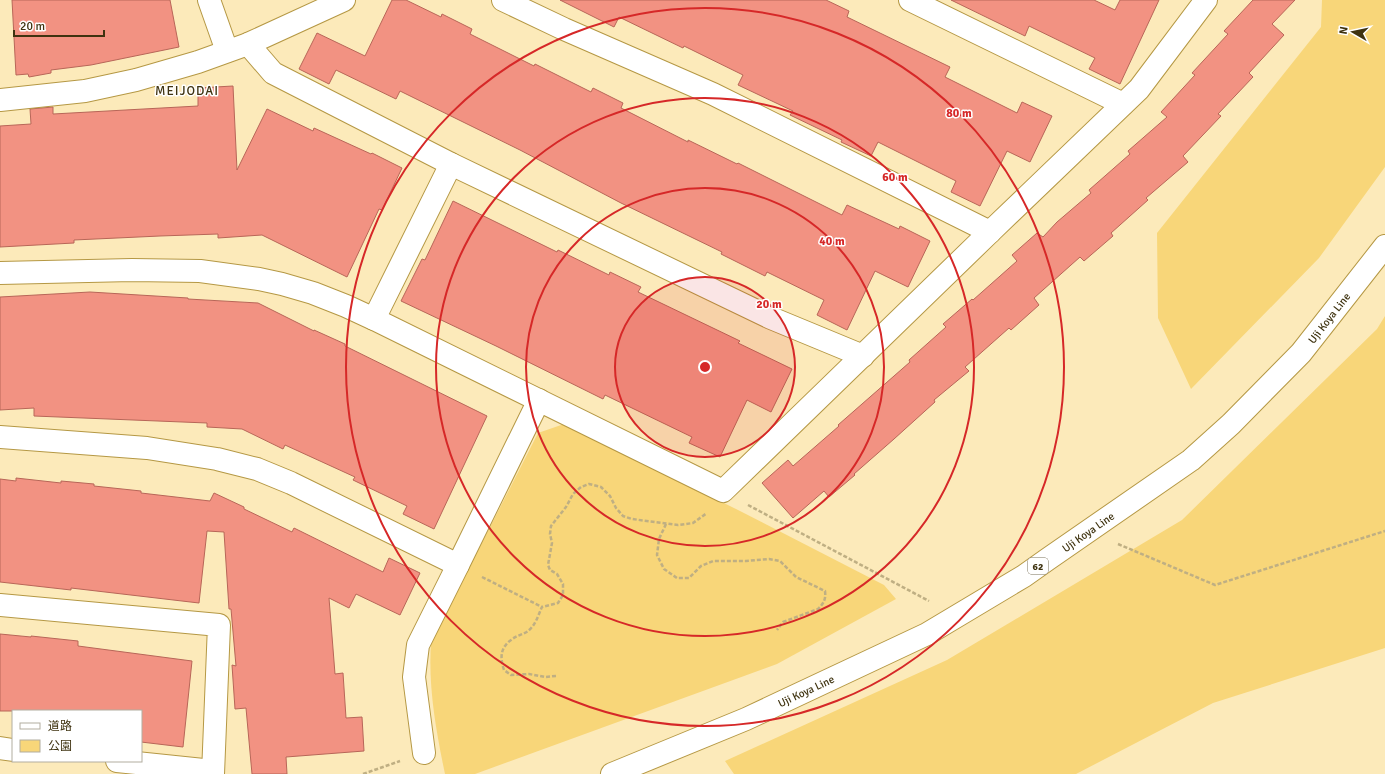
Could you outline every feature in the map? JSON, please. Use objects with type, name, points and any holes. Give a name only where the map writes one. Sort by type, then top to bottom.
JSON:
[{"type":"street","points":[[210,0],[227,51]]},
{"type":"street","points":[[0,100],[85,91],[136,80],[198,62],[248,44],[344,0]]},
{"type":"street","points":[[504,0],[564,29],[713,94],[990,232]]},
{"type":"street","points":[[910,0],[1124,104]]},
{"type":"street","points":[[0,273],[132,270],[200,271],[259,279],[313,293],[374,319],[723,492],[1139,89],[1206,0]]},
{"type":"street","points":[[248,44],[273,73],[451,164],[772,318],[863,356]]},
{"type":"street","points":[[374,319],[451,164]]},
{"type":"street","name":"Uji Koya Line","points":[[612,774],[746,719],[927,634],[1024,576],[1191,460],[1231,424],[1301,353],[1385,246]]},
{"type":"street","points":[[424,753],[414,677],[418,645],[539,400]]},
{"type":"street","points":[[0,437],[146,448],[217,459],[257,469],[291,483],[458,565]]},
{"type":"street","points":[[0,605],[219,625],[213,773],[125,762]]},
{"type":"street","points":[[0,748],[12,750]]},
{"type":"path","points":[[458,565],[542,607],[558,603],[563,595],[563,584],[557,574],[550,570],[548,565],[552,543],[550,534],[551,526],[566,507],[573,494],[580,487],[589,484],[601,487],[610,496],[616,508],[623,516],[632,519],[678,525],[693,523],[707,513],[723,492],[957,616]]},
{"type":"path","points":[[666,524],[659,540],[657,555],[664,569],[677,578],[689,578],[701,566],[713,561],[768,559],[780,561],[796,577],[825,591],[826,598],[823,605],[818,609],[783,622],[777,630]]},
{"type":"path","points":[[1088,531],[1215,585],[1385,531]]},
{"type":"path","points":[[542,607],[533,626],[524,634],[512,639],[502,651],[501,661],[504,670],[511,676],[529,674],[545,677],[556,676]]},
{"type":"path","points":[[363,774],[424,753]]},
{"type":"green space","points":[[1322,0],[1385,0],[1385,167],[1319,258],[1191,389],[1158,318],[1157,233],[1321,27]]},
{"type":"green space","points":[[1385,316],[1385,648],[1213,703],[1076,774],[734,774],[725,761],[947,660],[1182,520],[1377,329]]},
{"type":"green space","points":[[564,424],[738,510],[884,585],[896,599],[777,664],[475,774],[445,774],[436,725],[432,692],[430,659],[431,643],[538,433]]},
{"type":"building","points":[[12,0],[170,0],[179,47],[91,65],[51,70],[51,73],[29,77],[28,74],[16,75]]},
{"type":"building","points":[[392,0],[406,0],[441,17],[442,14],[472,29],[470,34],[591,92],[593,88],[623,103],[621,108],[688,142],[688,140],[737,164],[738,163],[842,215],[847,205],[899,229],[900,226],[930,241],[908,287],[875,271],[847,330],[817,315],[824,300],[767,272],[765,276],[721,254],[722,252],[621,203],[520,150],[400,91],[396,99],[336,70],[329,84],[299,69],[317,33],[365,56]]},
{"type":"building","points":[[560,0],[826,0],[849,11],[847,17],[950,67],[945,77],[1017,113],[1022,102],[1052,116],[1030,162],[1007,151],[980,206],[951,192],[956,181],[878,142],[871,156],[841,142],[842,140],[790,115],[793,111],[738,85],[743,75],[684,46],[683,48],[619,17],[614,27]]},
{"type":"building","points":[[951,0],[1094,0],[1115,10],[1120,0],[1159,0],[1120,84],[1089,69],[1095,58],[1029,26],[1025,36]]},
{"type":"building","points":[[1253,0],[1295,0],[1272,24],[1284,35],[1249,73],[1253,77],[1218,114],[1221,116],[1183,156],[1188,162],[1146,198],[1148,200],[1111,233],[1113,236],[1084,261],[1080,257],[1034,298],[1039,305],[1011,330],[1009,328],[965,367],[969,371],[934,400],[935,402],[854,474],[855,475],[829,497],[824,491],[793,518],[762,483],[788,460],[793,466],[839,426],[838,425],[910,362],[909,360],[946,327],[943,324],[1017,261],[1012,255],[1037,233],[1043,237],[1057,222],[1091,193],[1089,190],[1130,154],[1128,151],[1167,117],[1161,112],[1195,75],[1192,73],[1228,34],[1224,31]]},
{"type":"building","points":[[233,86],[237,170],[267,109],[313,131],[314,128],[371,154],[372,153],[402,168],[382,210],[379,209],[347,277],[262,235],[218,238],[218,234],[160,236],[74,240],[74,243],[0,247],[0,126],[31,124],[30,109],[53,107],[53,114],[198,106],[198,88]]},
{"type":"building","points":[[453,201],[557,252],[558,250],[609,275],[610,272],[641,287],[638,292],[740,341],[738,343],[792,369],[771,412],[747,400],[720,457],[689,443],[692,437],[605,395],[603,399],[401,301],[422,259],[425,260]]},
{"type":"building","points":[[90,292],[258,303],[314,331],[345,344],[345,346],[487,416],[434,529],[403,514],[407,506],[353,480],[355,477],[285,445],[283,449],[242,429],[207,427],[207,423],[34,416],[34,408],[0,410],[0,297]]},
{"type":"building","points":[[16,478],[61,483],[61,481],[94,484],[94,486],[141,491],[141,493],[210,501],[214,493],[292,532],[294,528],[383,572],[389,558],[420,573],[400,615],[356,594],[349,608],[329,598],[335,674],[343,673],[346,718],[362,717],[364,751],[286,757],[287,774],[252,774],[246,708],[235,709],[232,665],[236,666],[231,609],[229,609],[224,532],[207,531],[199,603],[71,588],[71,590],[0,582],[0,479],[16,481]]},
{"type":"building","points":[[0,634],[78,641],[78,646],[192,661],[183,747],[142,742],[142,710],[0,711]]},
{"type":"district","name":"MEIJODAI","points":[[187,90]]}]
